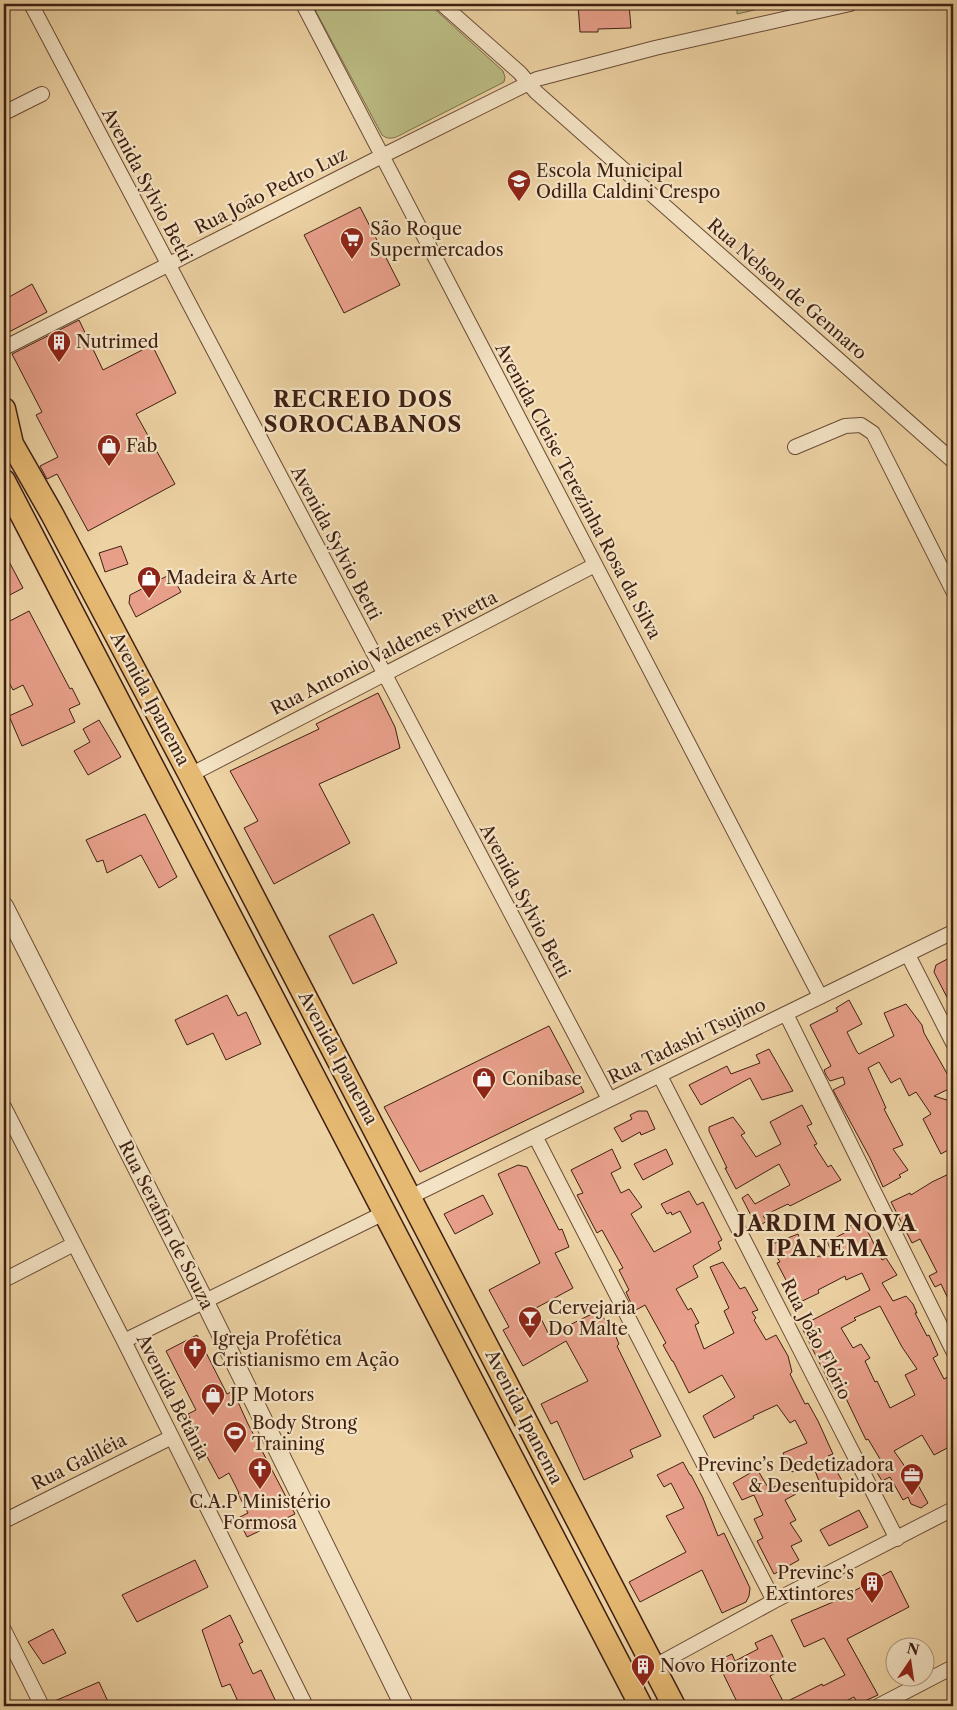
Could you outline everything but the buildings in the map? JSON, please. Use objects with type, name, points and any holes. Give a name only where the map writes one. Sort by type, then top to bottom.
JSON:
[{"type":"main road","name":"Avenida Ipanema","points":[[4,409],[12,444],[52,514],[190,775],[674,1706]]},
{"type":"main road","name":"Avenida Ipanema","points":[[4,481],[641,1706]]},
{"type":"street","name":"Avenida Sylvio Betti","points":[[31,4],[609,1099]]},
{"type":"street","name":"Avenida Cleise Terezinha Rosa da Silva","points":[[302,4],[820,996]]},
{"type":"street","name":"Rua Nelson de Gennaro","points":[[442,4],[520,73],[536,92],[953,461]]},
{"type":"street","name":"Rua João Pedro Luz","points":[[4,348],[537,79],[655,48],[850,4]]},
{"type":"street","points":[[4,113],[42,94]]},
{"type":"street","points":[[795,447],[845,426],[861,426],[874,433],[953,591]]},
{"type":"street","name":"Rua Antonio Valdenes Pivetta","points":[[190,775],[595,565]]},
{"type":"street","name":"Rua Serafim de Souza","points":[[4,906],[204,1300],[404,1706]]},
{"type":"street","name":"Rua Tadashi Tsujino","points":[[410,1197],[953,932]]},
{"type":"street","points":[[908,954],[953,1043]]},
{"type":"street","points":[[786,1014],[953,1351]]},
{"type":"street","name":"Rua João Flório","points":[[660,1076],[897,1539]]},
{"type":"street","name":"Avenida Betânia","points":[[4,1107],[124,1341],[306,1706]]},
{"type":"street","points":[[535,1136],[774,1601]]},
{"type":"street","points":[[124,1341],[384,1213]]},
{"type":"street","points":[[4,1280],[74,1244]]},
{"type":"street","name":"Rua Galiléia","points":[[4,1522],[172,1437]]},
{"type":"street","points":[[653,1667],[774,1601],[953,1509]]},
{"type":"street","points":[[4,1630],[42,1706]]},
{"type":"street","points":[[878,1706],[953,1667]]},
{"type":"green space","points":[[312,4],[429,4],[503,71],[504,82],[398,136],[392,138],[385,137],[382,135]]},
{"type":"green space","points":[[737,4],[780,4],[737,14]]},
{"type":"place","name":"Escola Municipal Odilla Caldini Crespo","points":[[519,202]]},
{"type":"place","name":"São Roque Supermercados","points":[[352,260]]},
{"type":"place","name":"Nutrimed","points":[[59,363]]},
{"type":"place","name":"Fab","points":[[109,467]]},
{"type":"place","name":"Madeira & Arte","points":[[149,599]]},
{"type":"place","name":"Conibase","points":[[484,1100]]},
{"type":"place","name":"Cervejaria Do Malte","points":[[530,1339]]},
{"type":"place","name":"Igreja Profética Cristianismo em Ação","points":[[195,1370]]},
{"type":"place","name":"JP Motors","points":[[213,1416]]},
{"type":"place","name":"Body Strong Training","points":[[235,1454]]},
{"type":"place","name":"C.A.P Ministério Formosa","points":[[260,1490]]},
{"type":"place","name":"Previnc’s Dedetizadora & Desentupidora","points":[[912,1496]]},
{"type":"place","name":"Previnc’s Extintores","points":[[872,1604]]},
{"type":"place","name":"Novo Horizonte","points":[[643,1687]]},
{"type":"district","name":"RECREIO DOS SOROCABANOS","points":[[363,412]]},
{"type":"district","name":"JARDIM NOVA IPANEMA","points":[[827,1236]]}]
